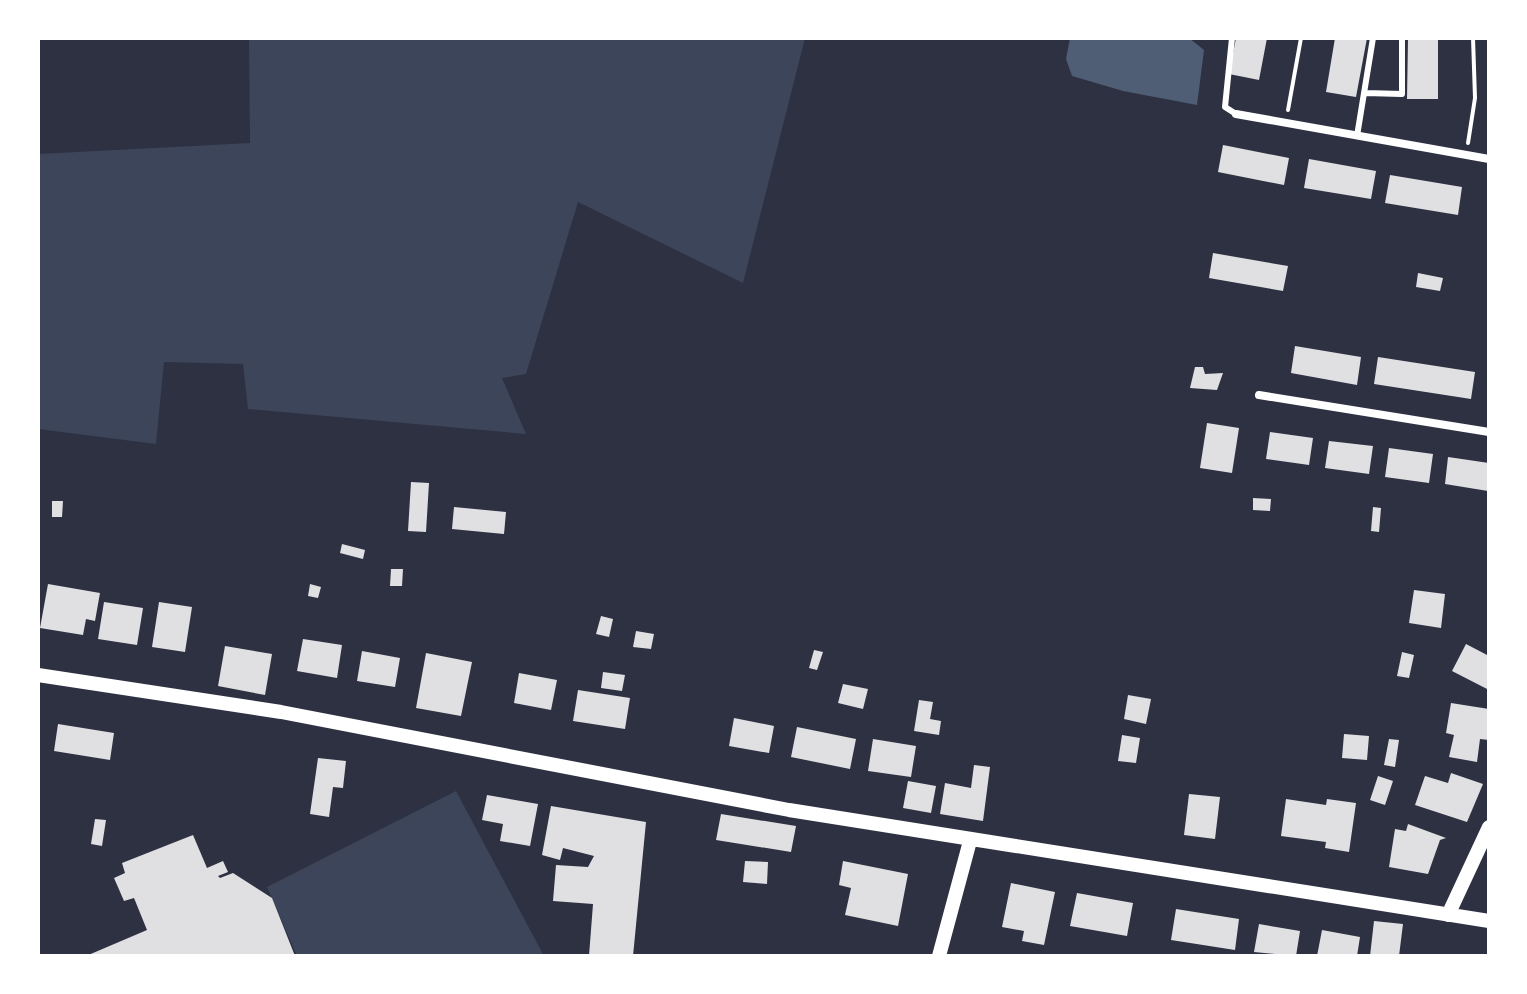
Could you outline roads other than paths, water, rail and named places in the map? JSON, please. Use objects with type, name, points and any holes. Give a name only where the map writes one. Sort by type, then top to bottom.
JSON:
[{"type":"street","points":[[1236,114],[1489,159]]},
{"type":"street","points":[[1259,395],[1489,432]]},
{"type":"street","points":[[38,675],[274,705],[774,808],[1489,921]]},
{"type":"street","points":[[1448,915],[1489,827]]},
{"type":"street","points":[[939,956],[970,841]]},
{"type":"lane","points":[[1232,38],[1224,99],[1225,107],[1236,114]]},
{"type":"lane","points":[[1357,136],[1373,38]]},
{"type":"lane","points":[[1365,93],[1402,94],[1402,38]]}]
